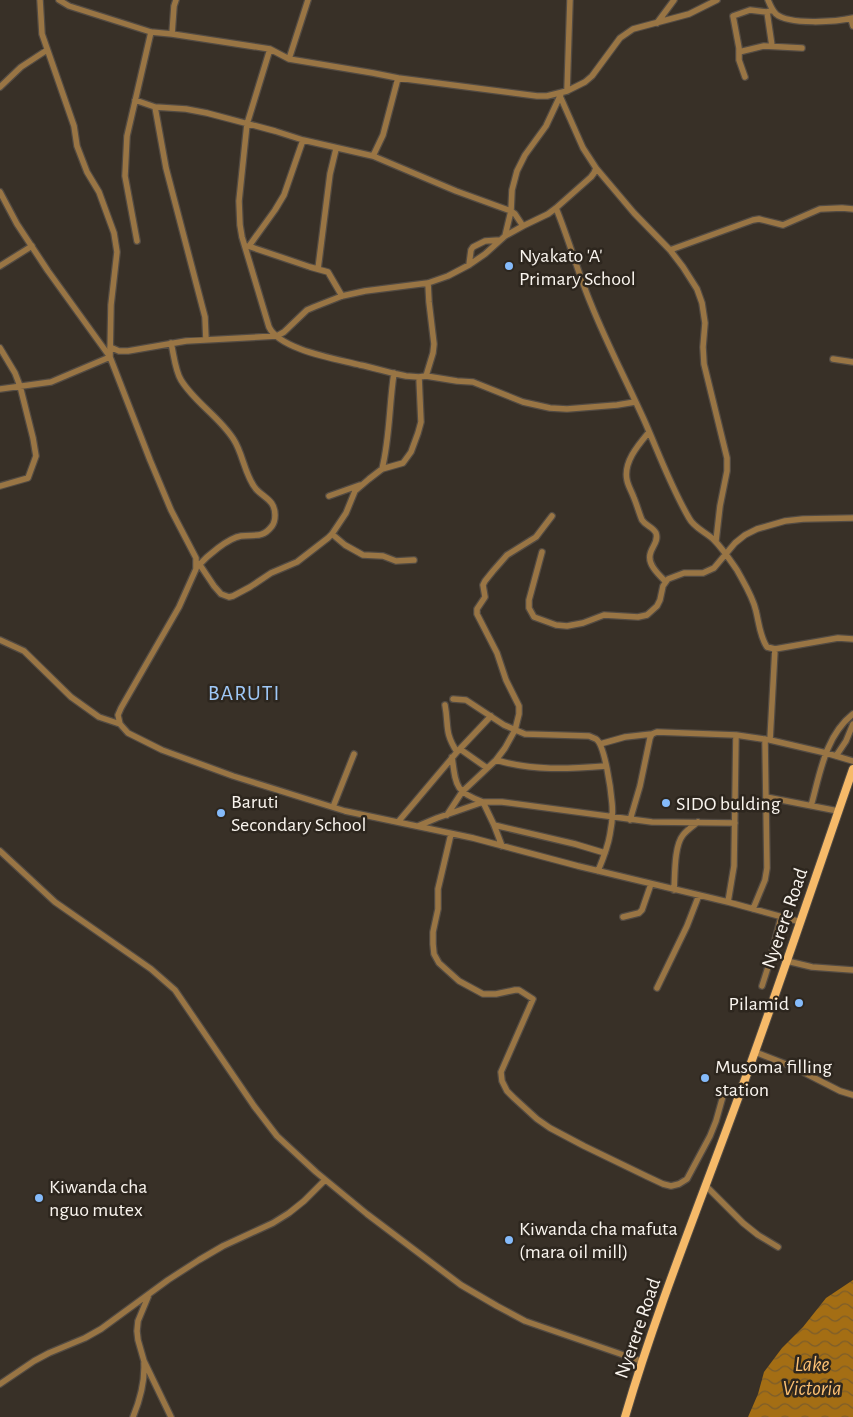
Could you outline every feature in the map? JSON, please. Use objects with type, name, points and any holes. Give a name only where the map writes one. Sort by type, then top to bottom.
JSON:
[{"type":"main road","name":"Nyerere Road","points":[[625,1417],[641,1361],[755,1052],[853,769]]},
{"type":"street","points":[[40,0],[42,34],[74,126],[77,146],[87,172],[99,192],[114,233],[117,252],[111,305],[110,357]]},
{"type":"street","points":[[59,0],[69,6],[151,32],[270,49],[289,59],[398,78],[537,96],[563,93],[585,82],[592,76],[620,38],[633,29],[689,14],[716,0]]},
{"type":"street","points":[[172,34],[176,0]]},
{"type":"street","points":[[289,59],[308,0]]},
{"type":"street","points":[[503,238],[511,211],[512,190],[517,171],[525,155],[546,126],[563,93],[570,0]]},
{"type":"street","points":[[657,23],[674,0]]},
{"type":"street","points":[[768,0],[772,46]]},
{"type":"street","points":[[744,77],[739,60],[733,16],[754,10],[770,11],[780,17],[794,20],[824,22],[852,18],[853,26]]},
{"type":"street","points":[[137,241],[125,176],[126,136],[151,32]]},
{"type":"street","points":[[739,52],[764,46],[802,48]]},
{"type":"street","points":[[270,49],[247,124],[239,201],[240,225],[270,330],[290,345],[306,352],[394,373],[473,382],[504,395],[541,407],[567,409],[636,402]]},
{"type":"street","points":[[0,86],[21,68],[47,50]]},
{"type":"street","points":[[373,156],[383,135],[398,78]]},
{"type":"street","points":[[563,93],[583,148],[596,168],[634,213],[670,250],[692,280],[702,304],[705,323],[704,364],[727,458],[727,471],[716,541]]},
{"type":"street","points":[[135,100],[155,107],[186,109],[207,113],[303,140],[373,156],[456,191],[511,211],[523,226]]},
{"type":"street","points":[[155,107],[166,168],[205,316],[206,340]]},
{"type":"street","points":[[247,245],[284,196],[303,140]]},
{"type":"street","points":[[318,269],[330,174],[336,148]]},
{"type":"street","points":[[110,347],[119,351],[128,351],[186,341],[277,336],[284,332],[307,310],[342,296],[365,291],[428,283],[448,276],[470,265],[503,238],[556,208],[591,177],[596,168]]},
{"type":"street","points":[[0,192],[17,224],[110,357],[154,468],[196,558],[198,567],[221,594],[229,597],[233,596],[271,572],[297,562],[332,534],[346,513],[355,491],[382,469],[403,463],[415,443],[421,422],[419,377]]},
{"type":"street","points":[[556,208],[599,325],[636,402],[675,494],[689,519],[699,530],[716,541],[726,554],[752,599],[764,643],[767,647],[775,649],[838,638],[853,639]]},
{"type":"street","points":[[670,250],[753,220],[759,219],[783,225],[824,208],[853,209]]},
{"type":"street","points":[[470,265],[473,247],[485,241],[503,238]]},
{"type":"street","points":[[247,245],[328,272],[342,296]]},
{"type":"street","points":[[0,266],[32,246]]},
{"type":"street","points":[[426,376],[434,344],[428,283]]},
{"type":"street","points":[[172,343],[181,379],[202,405],[228,432],[238,448],[246,470],[256,489],[271,502],[275,510],[274,523],[267,531],[258,536],[241,536],[216,549],[198,567],[172,620],[121,708],[118,716],[120,724],[128,733],[162,750],[247,781],[333,807],[502,846],[801,922]]},
{"type":"street","points":[[0,348],[20,386],[36,453],[28,478],[0,486]]},
{"type":"street","points":[[0,389],[57,381],[110,357]]},
{"type":"street","points":[[832,359],[853,362]]},
{"type":"street","points":[[382,469],[387,446],[394,373]]},
{"type":"street","points":[[649,432],[636,448],[627,467],[626,479],[642,520],[655,531],[657,540],[650,554],[650,559],[657,573],[665,581]]},
{"type":"street","points":[[329,496],[362,485]]},
{"type":"street","points":[[447,815],[462,792],[496,760],[505,748],[515,730],[519,714],[519,706],[477,614],[477,608],[484,597],[483,585],[508,555],[538,535],[552,516]]},
{"type":"street","points":[[542,552],[529,608],[534,617],[567,626],[583,623],[604,615],[638,617],[647,615],[657,606],[665,581],[684,572],[703,573],[710,571],[720,563],[744,535],[757,529],[785,521],[853,518]]},
{"type":"street","points":[[332,534],[345,545],[363,555],[383,556],[396,561],[414,560]]},
{"type":"street","points":[[0,640],[24,651],[80,704],[99,717],[120,724]]},
{"type":"street","points":[[753,909],[765,880],[767,868],[766,797],[768,739],[775,649]]},
{"type":"street","points":[[453,699],[466,700],[515,730],[525,734],[589,736],[596,739],[600,744],[606,766],[612,802],[610,834],[598,871]]},
{"type":"street","points":[[445,705],[449,738],[458,750],[487,768]]},
{"type":"street","points":[[811,806],[826,753],[840,726],[853,714]]},
{"type":"street","points":[[398,822],[458,750],[491,716]]},
{"type":"street","points":[[836,756],[846,741],[853,724]]},
{"type":"street","points":[[600,744],[625,737],[657,732],[736,735],[768,739],[853,761]]},
{"type":"street","points":[[630,820],[652,734]]},
{"type":"street","points":[[728,902],[734,866],[736,735]]},
{"type":"street","points":[[333,807],[354,754]]},
{"type":"street","points":[[452,757],[457,785],[469,797],[483,802],[529,805],[630,820],[674,823],[735,823]]},
{"type":"street","points":[[496,760],[532,768],[606,766]]},
{"type":"street","points":[[766,797],[838,811]]},
{"type":"street","points":[[418,826],[483,802]]},
{"type":"street","points":[[483,802],[502,846]]},
{"type":"street","points":[[674,890],[680,840],[686,831],[698,822]]},
{"type":"street","points":[[494,825],[605,853]]},
{"type":"street","points":[[451,834],[438,888],[438,909],[433,932],[434,954],[439,962],[459,981],[483,994],[519,990],[533,999],[501,1072],[502,1081],[507,1091],[514,1098],[537,1119],[568,1138],[670,1186],[679,1184],[687,1179],[710,1136],[723,1096]]},
{"type":"street","points":[[1,853],[55,902],[152,969],[175,990],[254,1106],[277,1136],[325,1180],[367,1214],[444,1273],[480,1297],[525,1320],[641,1361]]},
{"type":"street","points":[[623,917],[639,913],[642,910],[651,884]]},
{"type":"street","points":[[658,988],[687,926],[699,895]]},
{"type":"street","points":[[762,986],[781,917]]},
{"type":"street","points":[[787,961],[812,967],[853,970]]},
{"type":"street","points":[[755,1052],[791,1066],[853,1095]]},
{"type":"street","points":[[0,1384],[48,1353],[85,1338],[101,1329],[199,1260],[289,1213],[325,1180]]},
{"type":"street","points":[[706,1186],[743,1223],[778,1247]]},
{"type":"street","points":[[149,1295],[138,1321],[138,1340],[144,1360],[171,1417]]},
{"type":"street","points":[[133,1417],[144,1380],[144,1360]]},
{"type":"water","name":"Lake Victoria","points":[[853,1280],[853,1417],[748,1417],[758,1394],[764,1372],[782,1348],[803,1327],[826,1298]]},
{"type":"place","name":"Nyakato 'A' Primary School","points":[[509,266]]},
{"type":"place","name":"SIDO bulding","points":[[666,803]]},
{"type":"place","name":"Baruti Secondary School","points":[[221,813]]},
{"type":"place","name":"Pilamid","points":[[799,1003]]},
{"type":"place","name":"Musoma filling station","points":[[705,1078]]},
{"type":"place","name":"Kiwanda cha nguo mutex","points":[[39,1198]]},
{"type":"place","name":"Kiwanda cha mafuta (mara oil mill)","points":[[509,1240]]},
{"type":"district","name":"BARUTI","points":[[244,692]]}]
